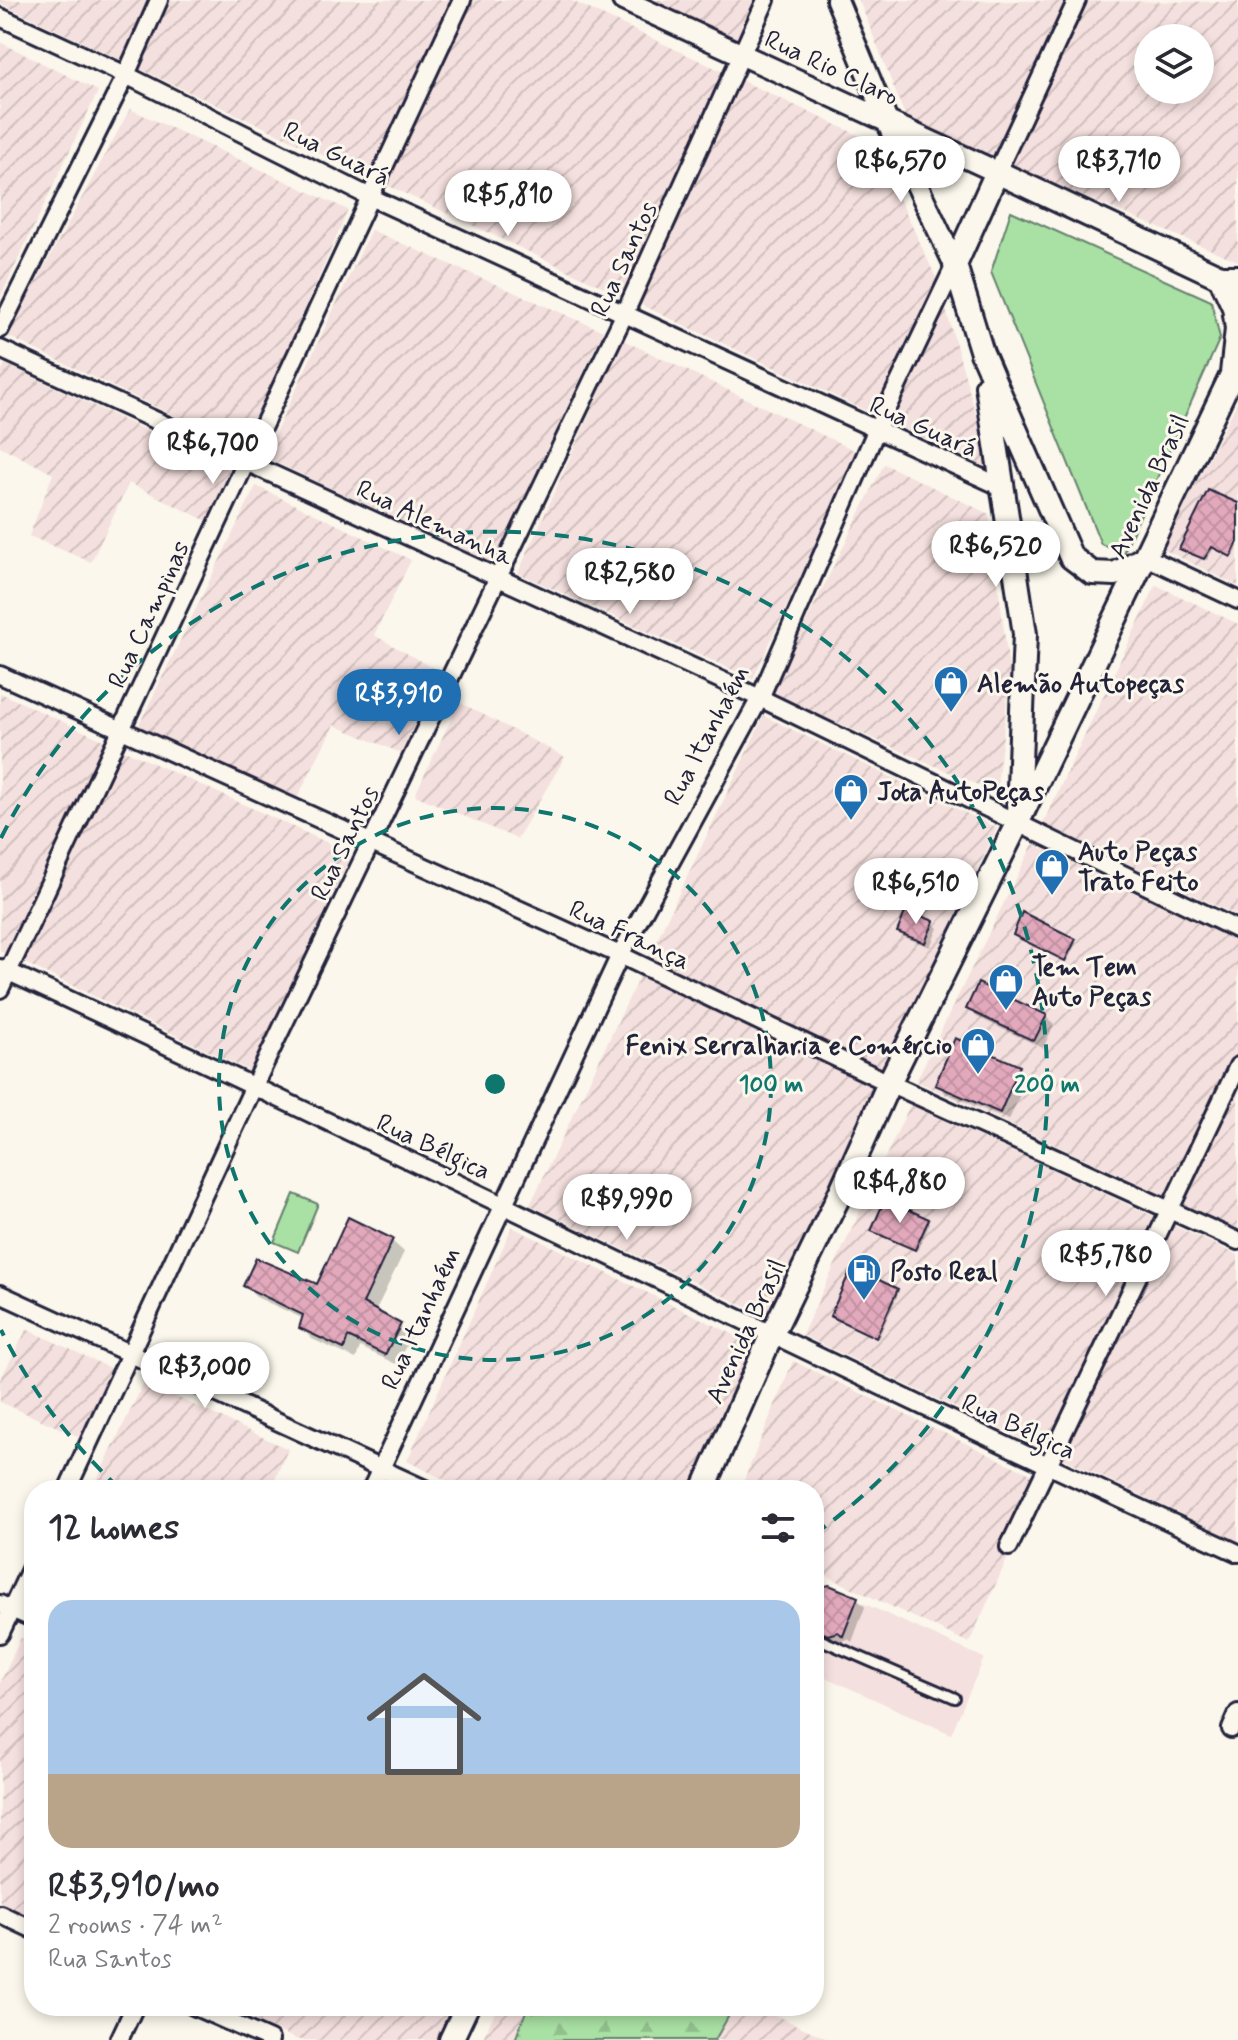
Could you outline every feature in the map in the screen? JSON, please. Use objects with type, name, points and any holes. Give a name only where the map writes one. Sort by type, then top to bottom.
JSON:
[{"type":"main road","name":"Rua Itanhaém","points":[[955,265],[997,172]]},
{"type":"main road","name":"Rua Rio Claro","points":[[997,172],[1229,277]]},
{"type":"main road","points":[[955,265],[982,353],[1071,557],[1092,573],[1115,574],[1146,557]]},
{"type":"main road","name":"Avenida Brasil","points":[[707,1480],[889,1083],[1017,824],[1235,367],[1237,329],[1229,277]]},
{"type":"main road","points":[[982,353],[1025,634],[1017,824]]},
{"type":"main road","points":[[451,2040],[462,2016]]},
{"type":"street","points":[[0,329],[126,75],[159,0]]},
{"type":"street","name":"Rua Campinas","points":[[0,989],[4,970],[247,462],[462,0]]},
{"type":"street","name":"Rua Rio Claro","points":[[623,0],[997,172]]},
{"type":"street","name":"Rua Santos","points":[[72,1480],[253,1088],[625,313],[766,0]]},
{"type":"street","points":[[837,0],[888,124],[955,265]]},
{"type":"street","name":"Rua Itanhaém","points":[[997,172],[1077,0]]},
{"type":"street","name":"Rua Guará","points":[[0,17],[126,75],[370,197],[1004,488]]},
{"type":"street","name":"Rua Itanhaém","points":[[376,1480],[620,955],[760,698],[876,431],[955,265]]},
{"type":"street","name":"Rua Alemanha","points":[[0,349],[760,698],[1238,930]]},
{"type":"street","points":[[1146,557],[1238,600]]},
{"type":"street","name":"Rua França","points":[[0,675],[620,955],[889,1083],[1238,1241]]},
{"type":"street","name":"Rua Bélgica","points":[[4,970],[504,1205],[1049,1467],[1238,1553]]},
{"type":"street","points":[[1009,1547],[1238,1066]]},
{"type":"street","points":[[0,1294],[406,1480]]},
{"type":"street","points":[[0,1634],[6,1607],[24,1577]]},
{"type":"street","points":[[0,1914],[24,1925]]},
{"type":"street","points":[[119,2040],[130,2016]]},
{"type":"street","points":[[216,2016],[270,2040]]},
{"type":"lane","points":[[824,1641],[955,1698]]},
{"type":"shaded area","points":[[0,0],[570,0],[873,142],[938,282],[992,470],[0,3]]},
{"type":"shaded area","points":[[648,0],[755,0],[737,42]]},
{"type":"shaded area","points":[[859,0],[1238,2],[1238,261],[908,123]]},
{"type":"shaded area","points":[[0,42],[98,91],[0,298]]},
{"type":"shaded area","points":[[130,109],[348,210],[244,449],[7,336]]},
{"type":"shaded area","points":[[371,230],[603,331],[493,563],[264,457]]},
{"type":"shaded area","points":[[623,340],[858,452],[753,679],[518,573]]},
{"type":"shaded area","points":[[5,364],[230,470],[209,522],[129,483],[91,562],[29,536],[53,474],[0,446],[0,374]]},
{"type":"shaded area","points":[[1238,401],[1238,586],[1163,549]]},
{"type":"shaded area","points":[[884,464],[989,514],[1010,677],[996,793],[771,693]]},
{"type":"shaded area","points":[[256,486],[411,560],[374,635],[438,671],[401,753],[334,725],[293,806],[134,735]]},
{"type":"shaded area","points":[[1156,585],[1238,624],[1238,916],[1043,823]]},
{"type":"shaded area","points":[[0,693],[352,854],[250,1071],[0,951]]},
{"type":"shaded area","points":[[459,702],[565,757],[517,839],[415,795]]},
{"type":"shaded area","points":[[764,716],[997,828],[768,1317],[530,1205]]},
{"type":"shaded area","points":[[1033,844],[1238,942],[1238,1229],[916,1081]]},
{"type":"shaded area","points":[[910,1105],[1238,1255],[1238,1541],[802,1335]]},
{"type":"shaded area","points":[[512,1227],[753,1344],[695,1480],[445,1480],[407,1461]]},
{"type":"shaded area","points":[[27,1329],[112,1369],[80,1437],[0,1402],[0,1380]]},
{"type":"shaded area","points":[[793,1361],[1043,1480],[969,1643],[824,1575],[824,1480],[744,1480]]},
{"type":"shaded area","points":[[144,1382],[288,1449],[274,1480],[97,1480]]},
{"type":"shaded area","points":[[824,1586],[984,1658],[951,1734],[824,1677]]},
{"type":"shaded area","points":[[21,1638],[24,1639],[24,1917],[0,1906],[0,1683]]},
{"type":"shaded area","points":[[244,2016],[448,2016],[437,2040],[298,2040]]},
{"type":"shaded area","points":[[493,2016],[777,2016],[830,2040],[482,2040]]},
{"type":"green space","points":[[1011,211],[1211,301],[1220,338],[1123,554],[1101,544],[991,272]]},
{"type":"green space","points":[[294,1194],[318,1204],[298,1252],[274,1242]]},
{"type":"green space","points":[[524,2016],[729,2016],[715,2040],[515,2040]]},
{"type":"building","points":[[1208,490],[1238,503],[1238,542],[1231,557],[1212,547],[1204,559],[1179,549]]},
{"type":"building","points":[[906,910],[934,921],[925,943],[897,932]]},
{"type":"building","points":[[1022,912],[1076,939],[1065,961],[1013,935]]},
{"type":"building","name":"Tem Tem Auto Peças","points":[[978,983],[1047,1015],[1034,1041],[966,1009]]},
{"type":"building","name":"Fenix Serralharia e Comércio","points":[[955,1038],[1020,1066],[1000,1113],[935,1085]]},
{"type":"building","points":[[885,1199],[929,1219],[915,1250],[871,1231]]},
{"type":"building","points":[[348,1217],[393,1239],[363,1303],[401,1324],[385,1355],[348,1337],[344,1349],[299,1328],[303,1315],[243,1286],[256,1258],[317,1284]]},
{"type":"building","name":"Posto Real","points":[[852,1267],[898,1289],[876,1338],[830,1316]]},
{"type":"building","points":[[829,1585],[858,1597],[843,1636],[838,1632],[824,1633],[824,1586]]},
{"type":"place","name":"Alemão Autopeças","points":[[951,714]]},
{"type":"place","name":"Jota AutoPeças","points":[[851,822]]},
{"type":"place","name":"Auto Peças Trato Feito","points":[[1052,897]]},
{"type":"place","name":"Tem Tem Auto Peças","points":[[1006,1012]]},
{"type":"place","name":"Fenix Serralharia e Comércio","points":[[978,1076]]},
{"type":"place","name":"Posto Real","points":[[864,1302]]}]
